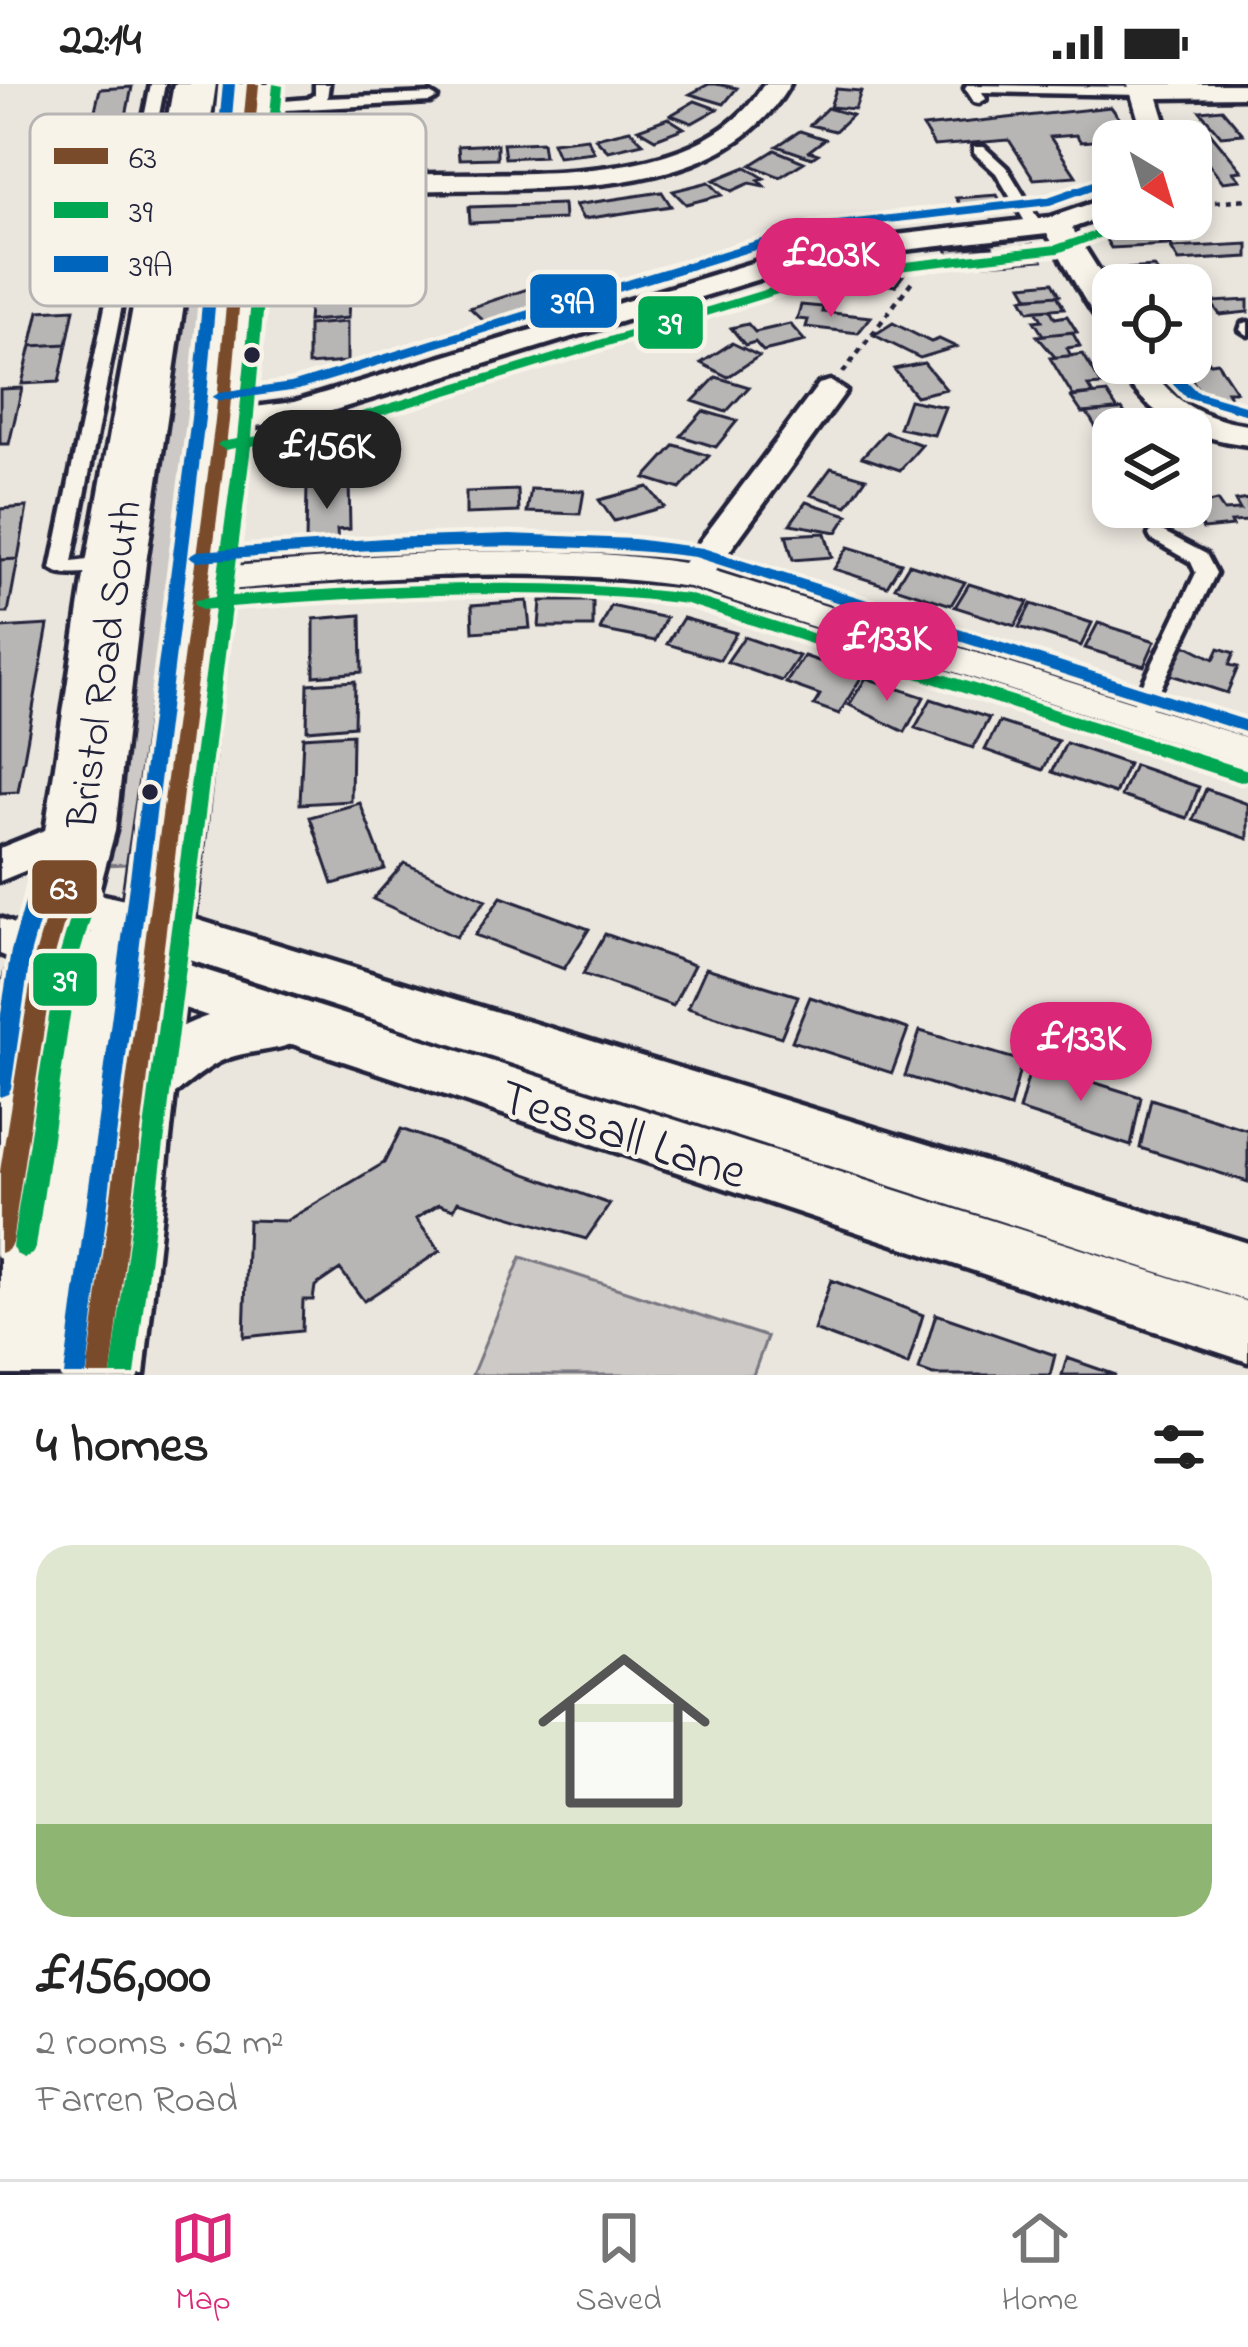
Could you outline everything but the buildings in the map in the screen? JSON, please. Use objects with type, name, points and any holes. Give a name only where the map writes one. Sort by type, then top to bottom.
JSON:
[{"type":"highway","name":"Bristol Road South","points":[[190,114],[195,84]]},
{"type":"highway","name":"Bristol Road South","points":[[99,1375],[133,1090],[73,935],[80,831],[120,537],[158,306]]},
{"type":"highway","name":"Bristol Road South","points":[[0,1243],[73,935],[199,580],[233,306]]},
{"type":"highway","points":[[120,537],[174,502],[184,487],[193,438],[222,421]]},
{"type":"highway","points":[[20,1375],[73,935]]},
{"type":"street","points":[[426,182],[573,179],[620,173],[704,149],[763,107],[777,84]]},
{"type":"street","points":[[1152,120],[1142,88],[1248,89]]},
{"type":"street","points":[[222,421],[298,411],[821,251],[1045,226],[1092,211]]},
{"type":"street","points":[[1045,226],[1092,280]]},
{"type":"street","points":[[1142,384],[1147,394],[1168,410],[1220,433],[1248,435]]},
{"type":"street","points":[[693,576],[830,391]]},
{"type":"street","points":[[199,580],[464,562],[601,562],[693,576],[1248,752]]},
{"type":"street","points":[[0,865],[80,831]]},
{"type":"street","name":"Tessall Lane","points":[[73,935],[286,1024],[1248,1332]]},
{"type":"street","name":"Tessall Lane","points":[[73,935],[1248,1272]]},
{"type":"street","points":[[133,1090],[208,1039],[286,1024]]},
{"type":"lane","points":[[152,114],[158,84]]},
{"type":"lane","points":[[311,103],[322,96],[322,84]]},
{"type":"lane","points":[[980,99],[972,88],[1142,88]]},
{"type":"lane","points":[[251,96],[311,103],[430,98]]},
{"type":"lane","points":[[979,150],[1045,226]]},
{"type":"lane","points":[[114,306],[61,569],[120,537]]},
{"type":"lane","points":[[1137,717],[1206,573],[1198,558],[1158,535]]},
{"type":"path","points":[[914,85],[928,84]]},
{"type":"path","points":[[1212,202],[1248,199]]},
{"type":"path","points":[[830,391],[915,277]]},
{"type":"shaded area","points":[[205,84],[241,84],[237,114],[201,114]]},
{"type":"shaded area","points":[[176,306],[214,306],[149,850],[128,864],[103,865]]},
{"type":"shaded area","points":[[521,1257],[767,1337],[753,1375],[472,1375]]},
{"type":"transit line","name":"39A","points":[[226,114],[229,84]]},
{"type":"transit line","name":"63","points":[[250,114],[253,84]]},
{"type":"transit line","name":"39","points":[[274,114],[277,86]]},
{"type":"transit line","name":"39A","points":[[219,397],[293,387],[816,227],[1050,201],[1092,186]]},
{"type":"transit line","name":"39","points":[[225,445],[305,434],[826,275],[1058,249],[1092,237]]},
{"type":"transit line","name":"39A","points":[[75,1372],[208,306]]},
{"type":"transit line","name":"63","points":[[99,1375],[222,421],[233,306]]},
{"type":"transit line","name":"39","points":[[123,1375],[246,424],[257,306]]},
{"type":"transit line","name":"39A","points":[[1181,384],[1191,394],[1248,411]]},
{"type":"transit line","name":"39A","points":[[197,556],[510,539],[697,552],[1248,727]]},
{"type":"transit line","name":"39","points":[[201,604],[505,587],[688,599],[1241,775]]},
{"type":"transit line","name":"39A","points":[[0,1088],[21,951],[42,878]]},
{"type":"transit line","name":"63","points":[[0,1243],[45,955],[65,885]]},
{"type":"transit line","name":"39","points":[[24,1247],[68,960],[88,892]]}]
